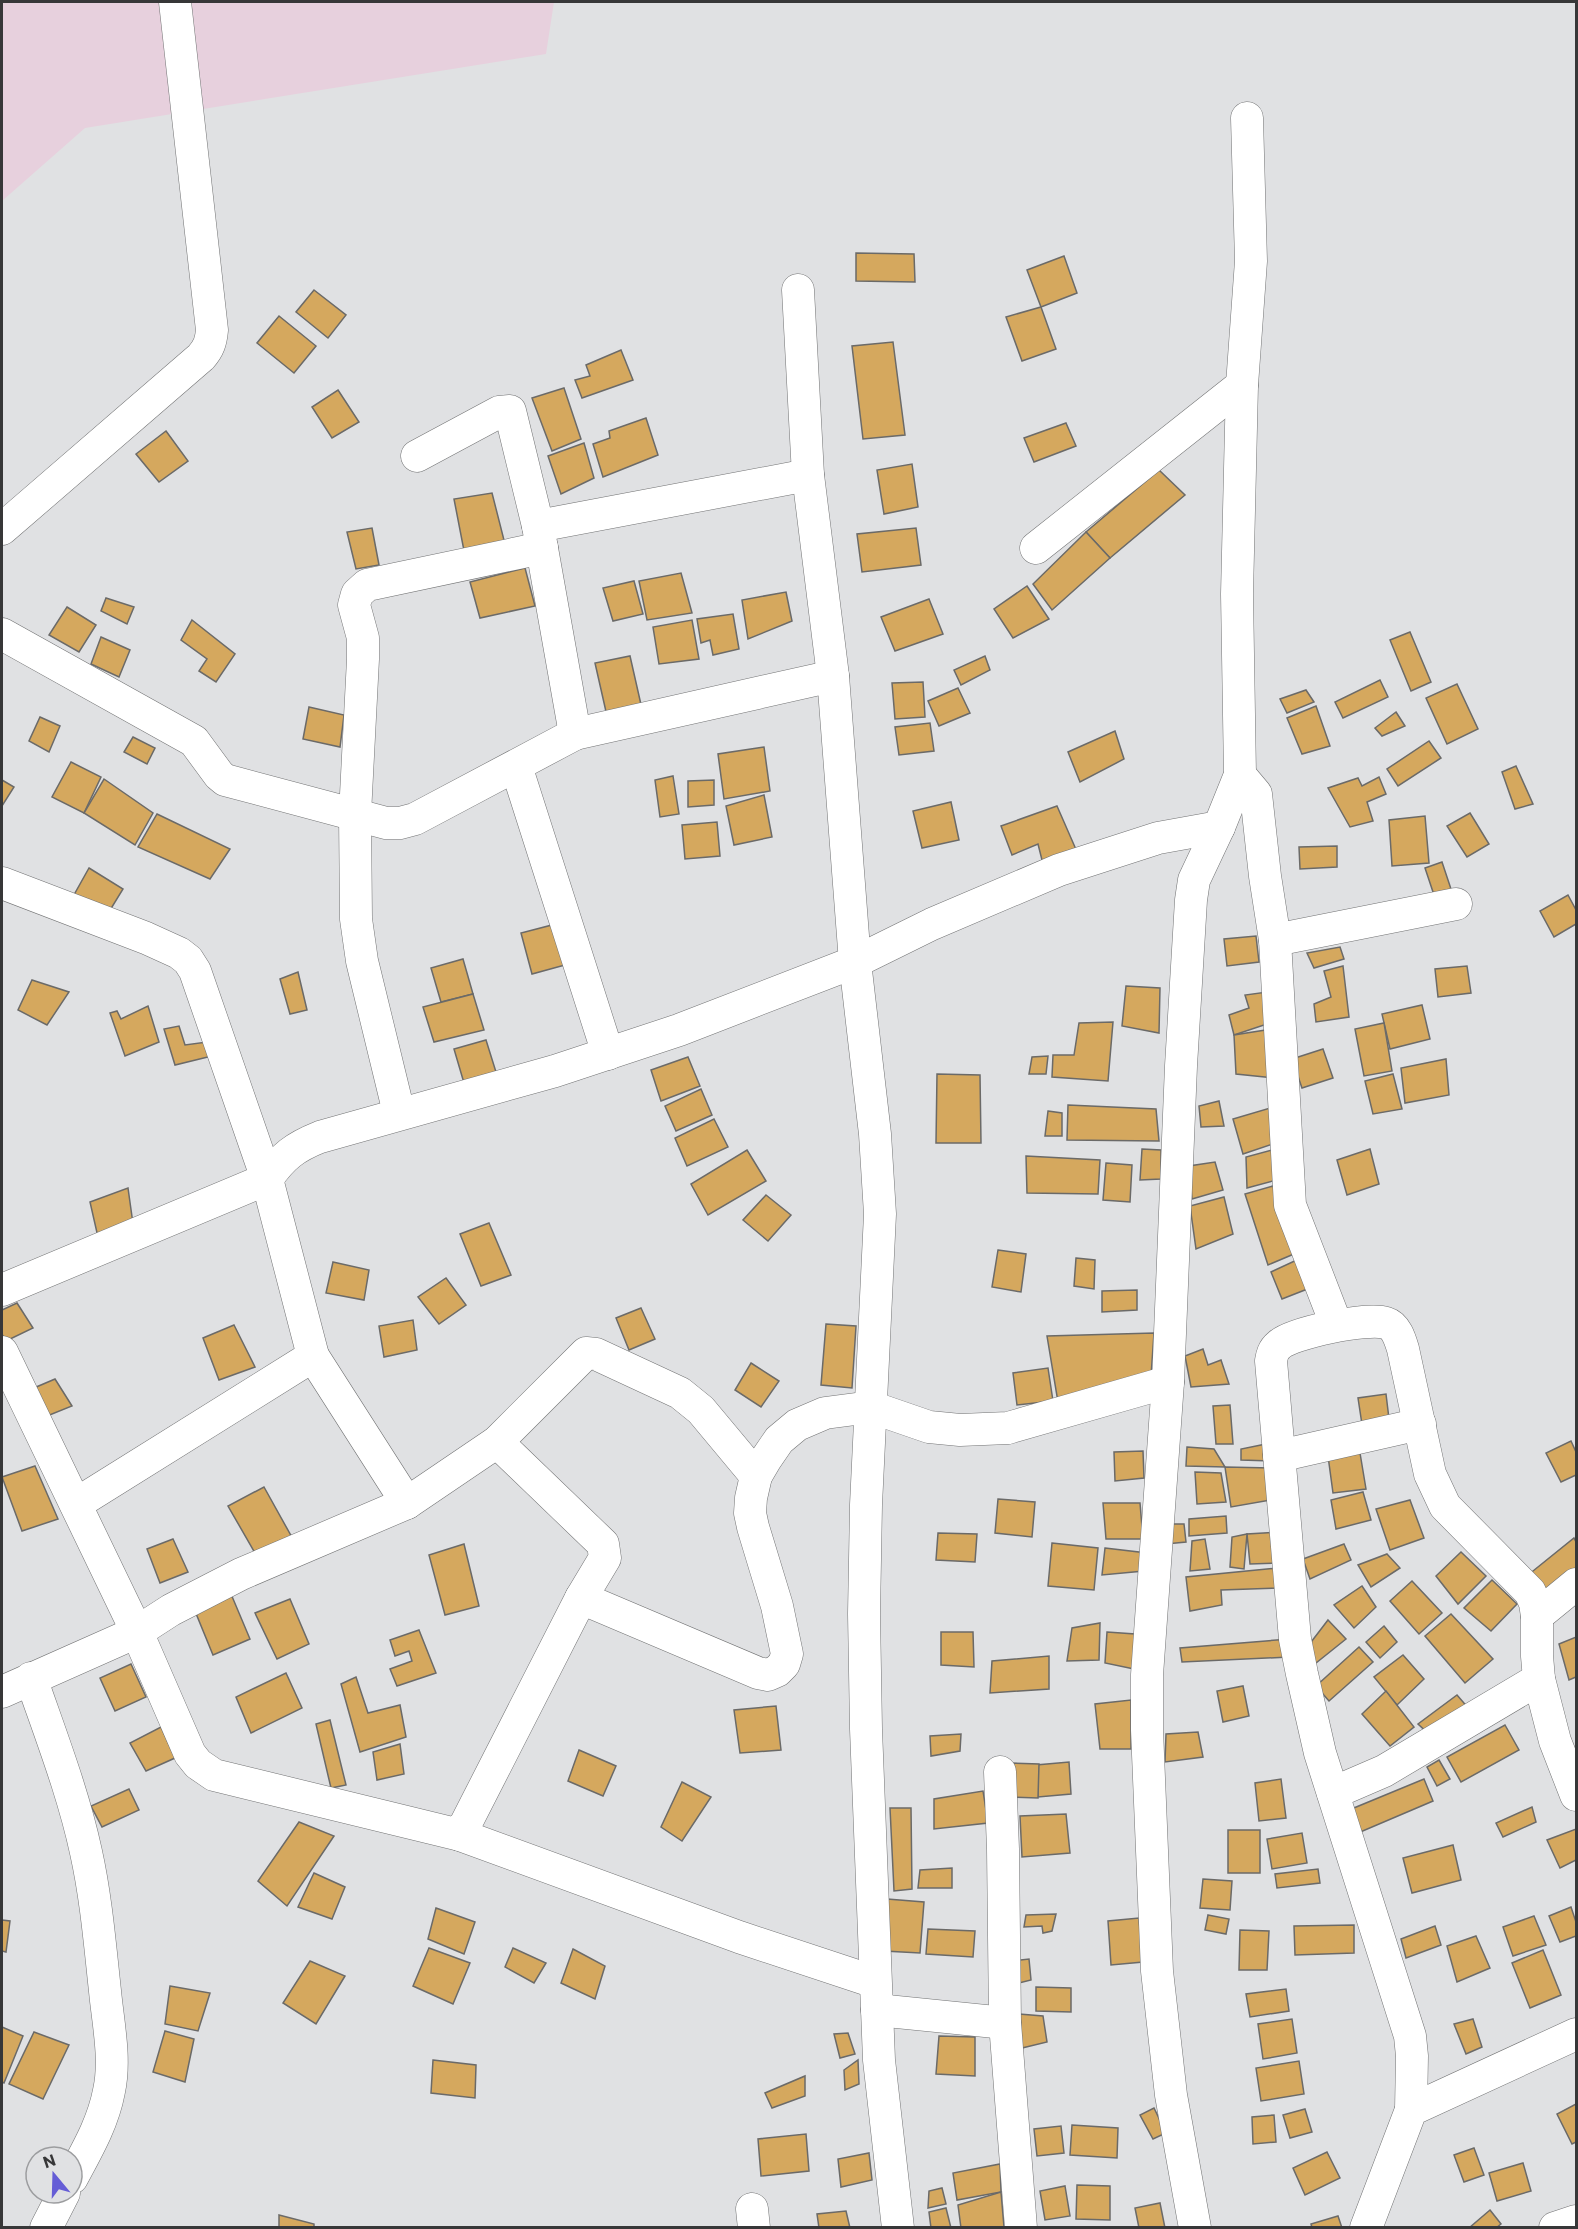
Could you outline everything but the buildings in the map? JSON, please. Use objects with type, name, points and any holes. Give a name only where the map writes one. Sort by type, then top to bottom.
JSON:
[{"type":"street","points":[[2,529],[201,357],[211,342],[212,330],[175,2]]},
{"type":"street","points":[[1195,2228],[1171,2095],[1157,1971],[1147,1730],[1147,1675],[1168,1382],[1180,1078],[1191,900],[1194,880],[1219,827],[1239,774],[1237,594],[1242,385],[1251,261],[1247,118]]},
{"type":"street","points":[[798,290],[808,475],[832,676],[855,962],[875,1134],[880,1214],[864,1614],[879,2060],[898,2228]]},
{"type":"street","points":[[1036,548],[1242,385]]},
{"type":"street","points":[[417,456],[499,411],[510,411],[540,537],[575,734]]},
{"type":"street","points":[[399,1113],[357,938],[355,814],[363,638],[354,605],[357,594],[367,585],[540,537],[808,475]]},
{"type":"street","points":[[2,634],[194,741],[225,780],[386,823],[400,824],[415,819],[575,734],[832,676]]},
{"type":"street","points":[[516,766],[608,1054]]},
{"type":"street","points":[[1239,774],[1256,794],[1275,940],[1290,1206],[1336,1324]]},
{"type":"street","points":[[2,1290],[267,1179],[280,1160],[300,1145],[320,1137],[555,1071],[679,1030],[855,962],[932,924],[1059,870],[1158,838],[1219,827]]},
{"type":"street","points":[[2,883],[146,938],[179,953],[188,960],[195,971],[267,1179],[313,1356],[407,1503]]},
{"type":"street","points":[[1275,940],[1456,904]]},
{"type":"street","points":[[1366,2228],[1411,2110],[1412,2056],[1410,2036],[1320,1753],[1296,1639],[1271,1361],[1280,1343],[1336,1324],[1373,1321],[1388,1323],[1398,1334],[1430,1474],[1444,1506],[1522,1582],[1535,1604],[1539,1679],[1555,1741],[1576,1795]]},
{"type":"street","points":[[2,1352],[137,1632],[190,1754],[198,1764],[214,1775],[460,1835],[739,1937],[876,1996],[1005,2023]]},
{"type":"street","points":[[2,1692],[137,1632],[181,1605],[240,1574],[407,1503],[497,1442],[582,1356],[591,1352],[680,1393],[701,1410],[756,1476]]},
{"type":"street","points":[[76,1504],[313,1356]]},
{"type":"street","points":[[581,1598],[758,1673],[768,1675],[777,1671],[784,1664],[787,1654],[777,1606],[750,1513],[751,1498],[756,1476],[779,1440],[797,1425],[825,1413],[871,1407],[929,1427],[960,1430],[1008,1428],[1168,1382]]},
{"type":"street","points":[[1279,1456],[1420,1424]]},
{"type":"street","points":[[460,1835],[581,1598],[605,1558],[603,1544],[497,1442]]},
{"type":"street","points":[[1537,1616],[1576,1584]]},
{"type":"street","points":[[31,1678],[69,1789],[86,1853],[96,1910],[109,2031],[110,2088],[104,2112],[84,2153]]},
{"type":"street","points":[[1333,1793],[1369,1779],[1402,1762],[1539,1679]]},
{"type":"street","points":[[999,1772],[1003,1849],[1005,2023],[1021,2228]]},
{"type":"street","points":[[1411,2110],[1576,2034]]},
{"type":"street","points":[[50,2226],[59,2205]]},
{"type":"street","points":[[1555,2228],[1576,2221]]},
{"type":"shaded area","points":[[2,2],[554,2],[546,54],[85,128],[2,201]]}]
